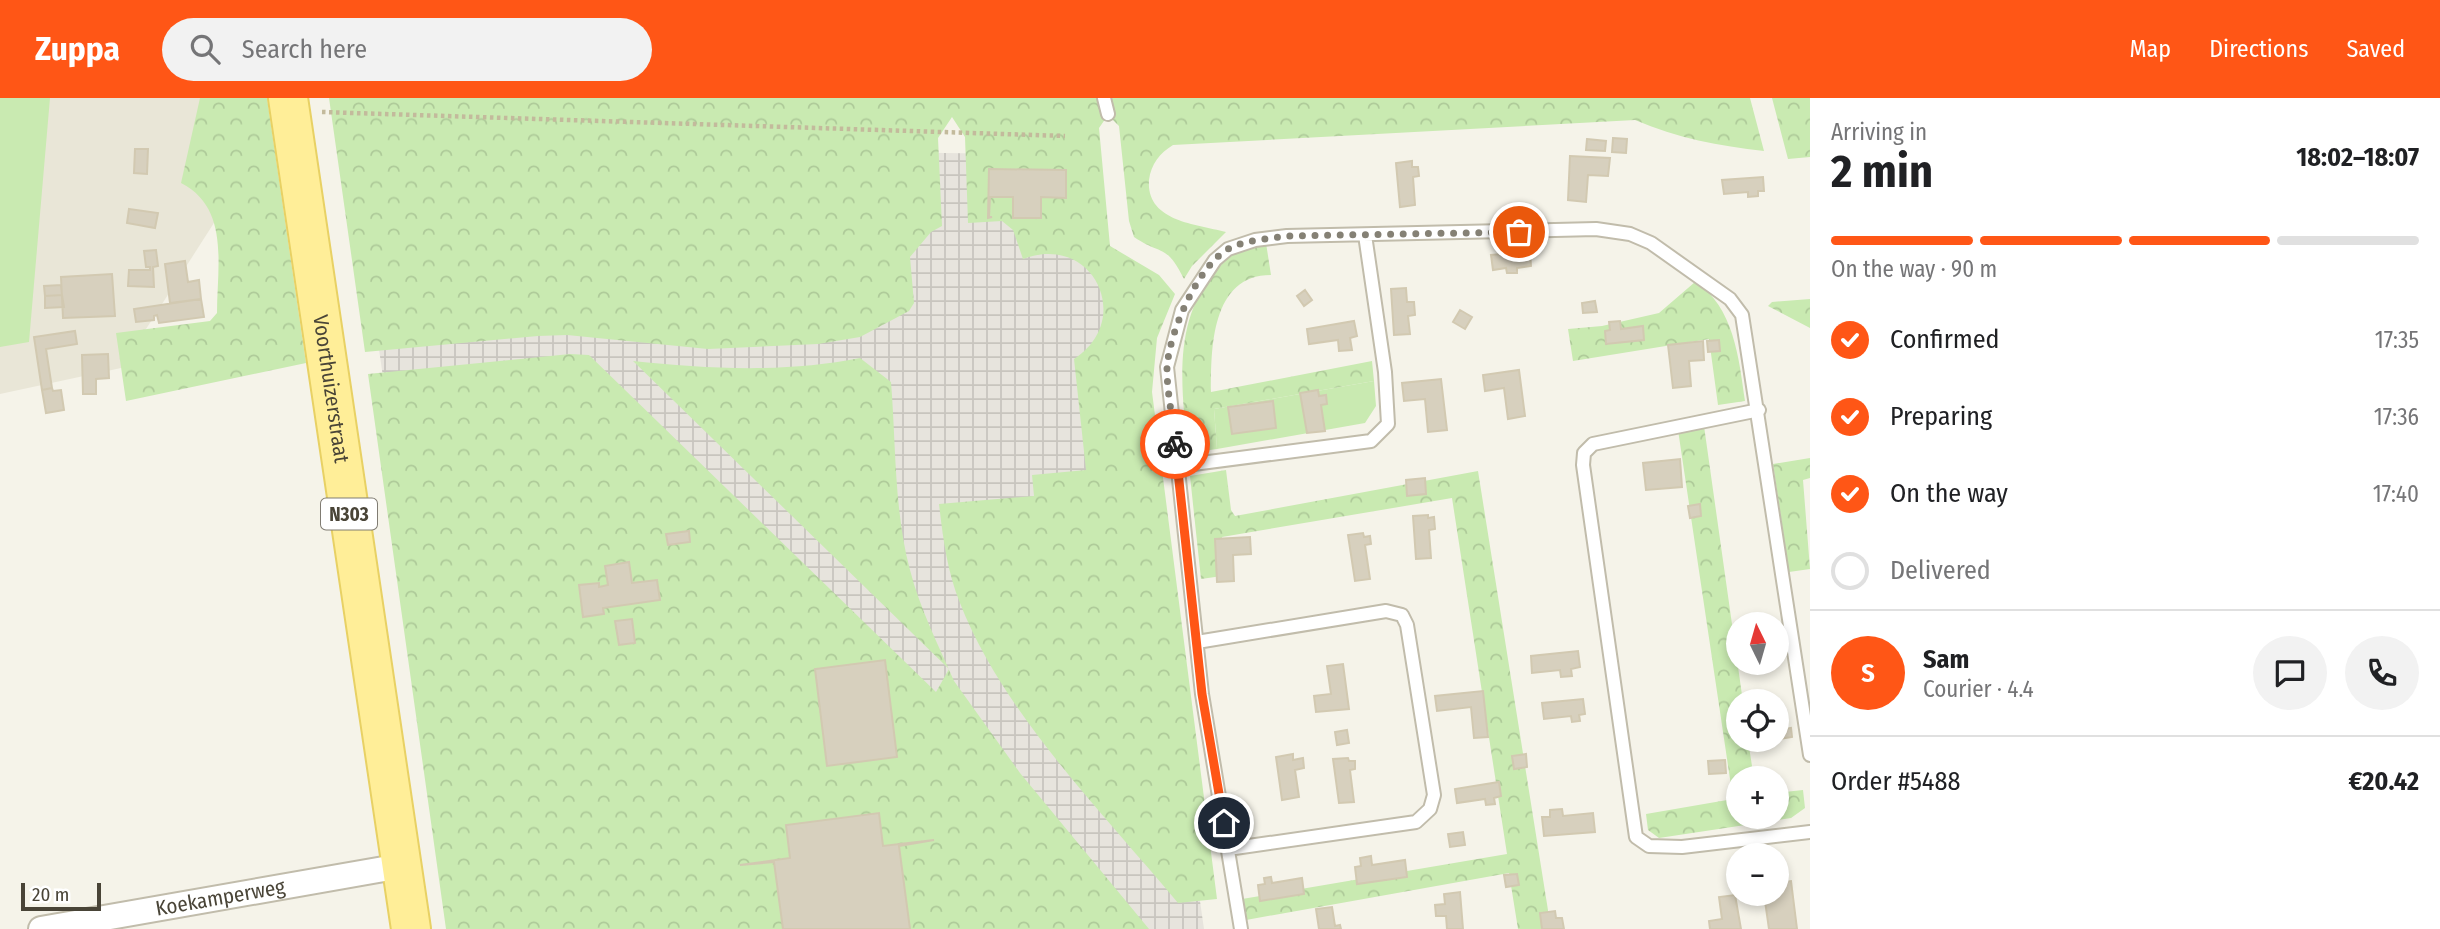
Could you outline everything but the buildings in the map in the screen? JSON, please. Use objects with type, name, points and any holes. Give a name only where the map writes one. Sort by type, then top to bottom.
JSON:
[{"type":"main road","name":"Voorthuizerstraat","points":[[289,107],[411,929]]},
{"type":"street","name":"Koekamperweg","points":[[41,929],[401,866]]},
{"type":"lane","points":[[1104,98],[1108,114]]},
{"type":"lane","points":[[1241,929],[1196,642],[1167,367],[1182,310],[1215,260],[1228,249],[1255,240],[1596,229],[1630,234],[1651,243],[1730,299],[1742,315],[1759,410],[1810,755]]},
{"type":"lane","points":[[1178,466],[1371,441],[1388,424],[1385,372],[1365,235]]},
{"type":"lane","points":[[1759,410],[1593,444],[1584,453],[1583,465],[1636,837],[1649,846],[1682,846],[1810,832]]},
{"type":"lane","points":[[1196,642],[1386,611],[1402,615],[1407,625],[1434,795],[1430,808],[1416,822],[1228,849]]},
{"type":"path","points":[[289,107],[331,115],[1065,136]]},
{"type":"shaded area","points":[[0,98],[237,98],[244,176],[121,368],[0,394]]},
{"type":"shaded area","points":[[349,145],[1093,155],[1204,929],[464,929]]},
{"type":"green space","points":[[0,98],[50,98],[29,342],[0,347]]},
{"type":"green space","points":[[200,98],[267,98],[306,363],[126,401],[116,333],[210,321],[217,313],[219,258],[214,223],[197,194],[181,183]]},
{"type":"green space","points":[[329,98],[1750,98],[1764,151],[1698,140],[1635,120],[1173,145],[1157,159],[1150,174],[1150,194],[1155,204],[1174,218],[1226,232],[1192,266],[1184,279],[1168,255],[1134,237],[1129,221],[1119,126],[1108,115],[1099,128],[1110,246],[1159,275],[1175,294],[1157,338],[1152,392],[1217,899],[1178,903],[1088,798],[1028,722],[978,644],[952,579],[939,504],[1034,496],[1032,475],[1086,470],[1074,359],[1092,342],[1102,323],[1103,303],[1098,284],[1086,268],[1069,258],[1048,254],[1023,259],[1013,230],[1002,221],[968,223],[965,137],[952,117],[938,138],[942,226],[931,232],[910,257],[914,303],[909,311],[860,337],[818,344],[708,349],[567,335],[365,352]]},
{"type":"green space","points":[[1772,98],[1810,98],[1810,157],[1788,159]]},
{"type":"green space","points":[[1266,243],[1271,275],[1251,278],[1236,287],[1218,317],[1212,356],[1211,392],[1372,361],[1374,381],[1214,409],[1217,449],[1188,453],[1182,382],[1186,334],[1192,312],[1202,291],[1229,256],[1239,249]]},
{"type":"green space","points":[[1695,282],[1708,292],[1726,319],[1737,351],[1745,401],[1718,405],[1709,339],[1573,361],[1568,329],[1602,326],[1659,313]]},
{"type":"green space","points":[[1810,299],[1810,328],[1768,306],[1772,302]]},
{"type":"green space","points":[[570,354],[589,355],[936,692],[949,669],[954,681],[1020,773],[1149,929],[446,929],[368,374]]},
{"type":"green space","points":[[860,358],[891,382],[898,501],[905,547],[919,599],[949,669],[633,361],[690,366],[775,368]]},
{"type":"green space","points":[[1374,381],[1376,406],[1365,423],[1217,449],[1214,409]]},
{"type":"green space","points":[[1704,426],[1730,612],[1726,612],[1726,676],[1739,676],[1741,689],[1726,689],[1726,752],[1750,752],[1752,766],[1728,766],[1678,430]]},
{"type":"green space","points":[[1810,458],[1810,478],[1803,480],[1810,569],[1789,572],[1773,464]]},
{"type":"green space","points":[[1226,470],[1231,510],[1235,516],[1478,471],[1551,929],[1518,929],[1509,873],[1246,920],[1242,899],[1507,854],[1452,498],[1222,537],[1229,575],[1201,579],[1190,476]]},
{"type":"green space","points":[[1803,790],[1805,808],[1791,818],[1789,792]]},
{"type":"green space","points":[[1726,800],[1726,828],[1659,838],[1648,830],[1646,814]]},
{"type":"way so far","points":[[1175,444],[1167,367],[1182,310],[1215,260],[1228,249],[1255,240],[1287,236],[1519,232]]},
{"type":"route","points":[[1175,444],[1202,694],[1224,823]]}]
